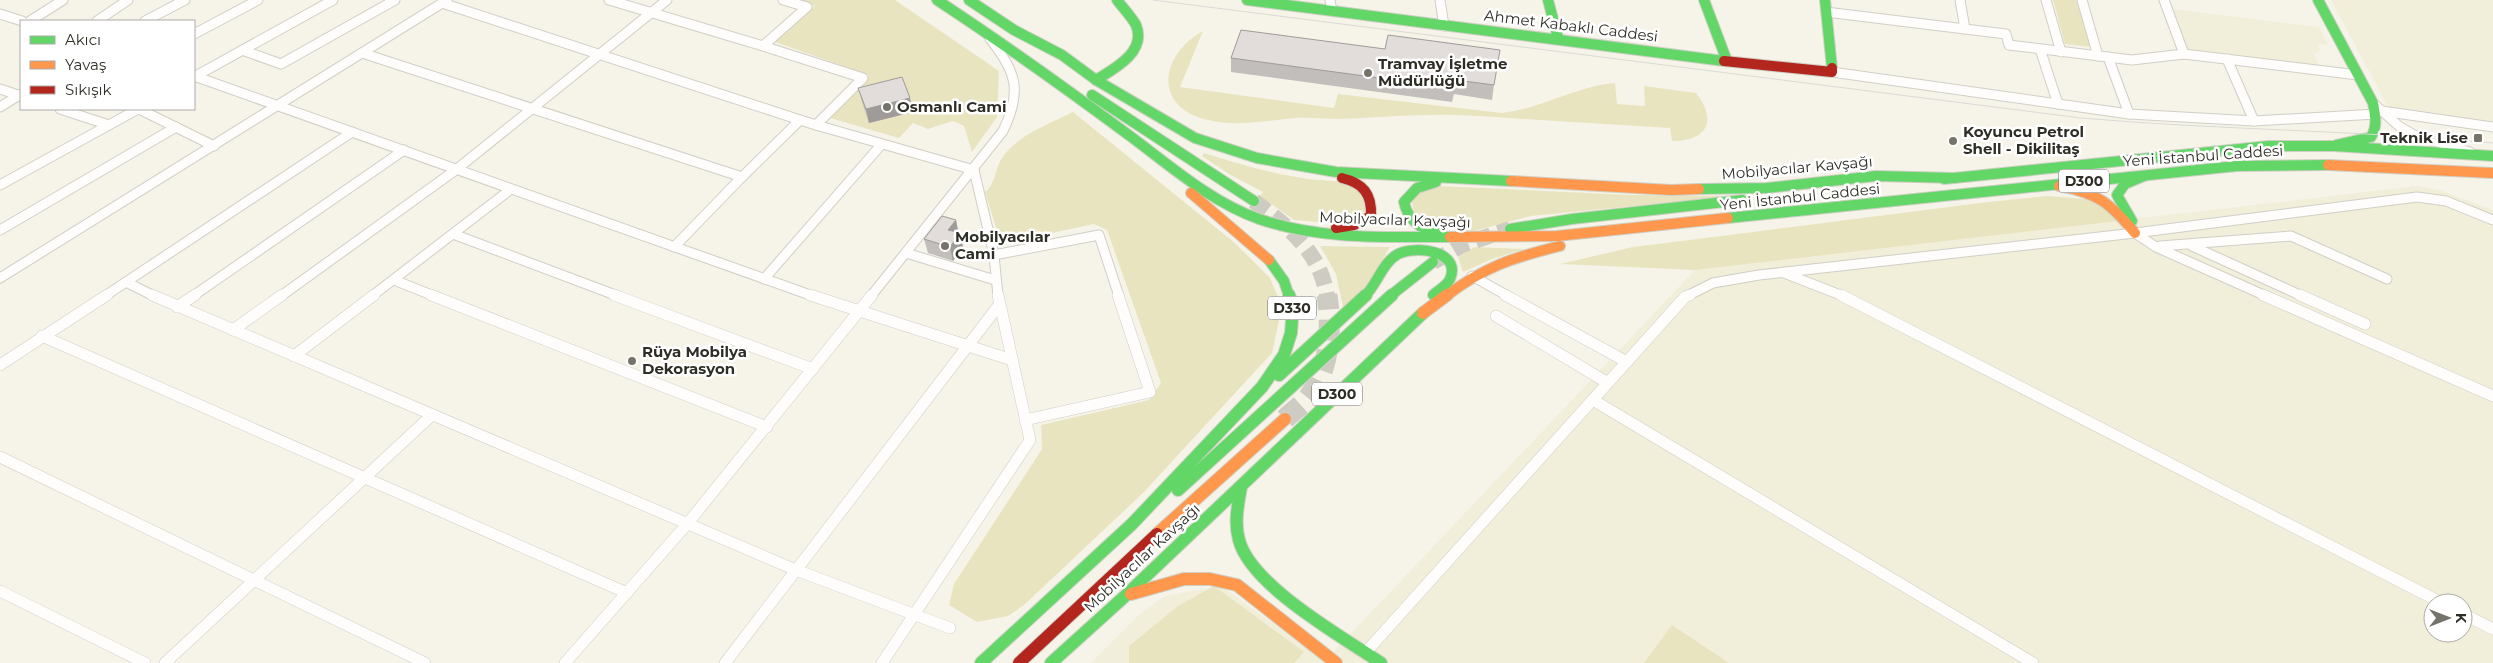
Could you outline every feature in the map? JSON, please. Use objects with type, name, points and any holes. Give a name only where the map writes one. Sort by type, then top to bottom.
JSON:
[{"type":"main road","name":"D330","points":[[937,0],[984,30],[1100,116],[1267,258],[1284,281],[1293,306],[1291,333],[1284,355],[1262,387],[1230,418],[1132,524],[981,663]]},
{"type":"main road","points":[[970,0],[1014,30],[1080,87],[1254,201]]},
{"type":"main road","points":[[1096,80],[1121,64],[1136,44],[1136,28],[1118,0]]},
{"type":"main road","name":"Ahmet Kabaklı Caddesi","points":[[1247,0],[1331,6],[1444,26],[1558,38],[1727,61],[1832,72]]},
{"type":"main road","points":[[1548,0],[1558,38]]},
{"type":"main road","points":[[1704,0],[1727,61]]},
{"type":"main road","points":[[1825,0],[1832,72]]},
{"type":"main road","points":[[2318,0],[2377,110],[2376,133],[2374,136],[2361,141],[2334,146]]},
{"type":"main road","name":"Mobilyacılar Kavşağı","points":[[1014,30],[1062,55],[1096,80],[1195,138],[1283,163],[1336,172],[1671,190],[1767,188],[1876,176],[1955,178]]},
{"type":"main road","name":"Mobilyacılar Kavşağı","points":[[1100,116],[1212,195],[1257,218],[1334,236],[1497,238],[1557,236],[1677,225]]},
{"type":"main road","name":"Yeni İstanbul Caddesi","points":[[1955,178],[2268,146],[2334,146],[2493,156]]},
{"type":"main road","points":[[1280,224],[1348,227],[1360,223],[1371,216],[1373,206],[1368,189],[1356,180],[1309,173],[1283,163]]},
{"type":"main road","name":"Yeni İstanbul Caddesi","points":[[1677,225],[2237,166],[2311,164],[2405,166],[2493,173]]},
{"type":"main road","points":[[2135,233],[2134,223],[2117,195],[2125,184],[2149,174]]},
{"type":"main road","name":"Mobilyacılar Kavşağı","points":[[1510,229],[1572,218],[1955,178]]},
{"type":"main road","points":[[1497,238],[1437,233],[1422,229],[1409,220],[1404,202],[1409,191],[1417,186],[1434,182],[1507,180]]},
{"type":"main road","points":[[2054,185],[2085,190],[2106,199],[2135,233]]},
{"type":"main road","name":"Mobilyacılar Kavşağı","points":[[1051,663],[1124,597],[1421,315],[1472,276],[1497,264],[1547,248],[1646,233],[1677,225]]},
{"type":"main road","points":[[1230,418],[1371,291],[1396,254],[1408,249],[1432,250],[1447,259],[1451,268],[1450,279],[1430,298],[1421,315]]},
{"type":"main road","name":"Mobilyacılar Kavşağı","points":[[1132,524],[1177,491],[1401,286],[1433,262]]},
{"type":"main road","name":"Mobilyacılar Kavşağı","points":[[1019,663],[1207,487],[1285,419]]},
{"type":"main road","points":[[1242,485],[1236,505],[1237,530],[1242,548],[1258,572],[1304,609],[1381,663]]},
{"type":"main road","points":[[1124,597],[1166,581],[1195,578],[1224,579],[1237,585],[1336,663]]},
{"type":"street","points":[[32,20],[63,0]]},
{"type":"street","points":[[98,20],[128,0]]},
{"type":"street","points":[[147,20],[185,0]]},
{"type":"street","points":[[195,33],[258,0]]},
{"type":"street","points":[[195,75],[333,0]]},
{"type":"street","points":[[242,50],[281,64],[395,0]]},
{"type":"street","points":[[426,0],[442,3],[816,125],[974,170]]},
{"type":"street","points":[[609,0],[863,78],[816,125]]},
{"type":"street","points":[[233,330],[457,170],[667,0]]},
{"type":"street","points":[[763,46],[807,7],[783,0]]},
{"type":"street","points":[[1440,0],[1444,26]]},
{"type":"street","points":[[1960,0],[1966,29]]},
{"type":"street","points":[[2046,0],[2061,52]]},
{"type":"street","points":[[2082,0],[2103,57],[2128,114]]},
{"type":"street","points":[[2164,0],[2184,54]]},
{"type":"street","points":[[0,278],[442,3]]},
{"type":"street","points":[[1826,12],[2006,34],[2009,45],[2103,57],[2132,60],[2184,54],[2358,75]]},
{"type":"street","points":[[0,14],[20,20]]},
{"type":"street","points":[[565,663],[688,523],[974,170],[1003,131],[1015,99],[1015,80],[1010,64],[984,30]]},
{"type":"street","points":[[2040,49],[2058,104]]},
{"type":"street","points":[[362,52],[742,177]]},
{"type":"street","points":[[2227,59],[2254,121]]},
{"type":"street","points":[[1832,72],[2128,114],[2254,121],[2377,110],[2493,127]]},
{"type":"street","points":[[195,76],[859,312],[1012,360]]},
{"type":"street","points":[[0,89],[20,95]]},
{"type":"street","points":[[0,107],[20,95]]},
{"type":"street","points":[[63,110],[109,125]]},
{"type":"street","points":[[0,185],[136,110]]},
{"type":"street","points":[[140,110],[214,146]]},
{"type":"street","points":[[2377,110],[2414,135],[2480,155]]},
{"type":"street","points":[[674,246],[800,120]]},
{"type":"street","points":[[0,230],[176,127]]},
{"type":"street","points":[[0,365],[352,132]]},
{"type":"street","points":[[764,278],[881,145]]},
{"type":"street","points":[[177,307],[404,150]]},
{"type":"street","points":[[882,663],[1030,440],[995,280],[994,255],[974,170]]},
{"type":"street","points":[[0,173],[13,178]]},
{"type":"street","points":[[294,356],[511,189]]},
{"type":"street","points":[[1366,652],[1686,297],[1713,283],[1780,272],[2135,233],[2417,196],[2446,201],[2493,220]]},
{"type":"street","points":[[2135,233],[2156,246],[2493,396]]},
{"type":"street","points":[[453,234],[813,369]]},
{"type":"street","points":[[994,255],[1099,235],[1150,392],[1025,420]]},
{"type":"street","points":[[2156,246],[2291,236],[2387,279]]},
{"type":"street","points":[[2189,244],[2365,324]]},
{"type":"street","points":[[906,252],[995,280]]},
{"type":"street","points":[[1780,272],[1836,292],[2423,593]]},
{"type":"street","points":[[1472,276],[1628,362]]},
{"type":"street","points":[[394,280],[767,426]]},
{"type":"street","points":[[126,282],[177,307],[796,570],[915,613],[950,628]]},
{"type":"street","points":[[725,663],[966,346],[1000,305]]},
{"type":"street","points":[[1496,316],[1608,383]]},
{"type":"street","points":[[42,336],[627,593]]},
{"type":"street","points":[[1593,400],[2033,663]]},
{"type":"street","points":[[166,663],[252,580],[432,415]]},
{"type":"street","points":[[0,457],[425,663]]},
{"type":"street","points":[[0,591],[145,663]]},
{"type":"street","points":[[2473,619],[2493,629]]},
{"type":"shaded area","points":[[799,0],[895,0],[999,71],[997,117],[972,152],[964,126],[953,121],[928,129],[913,123],[899,138],[830,118],[869,75],[775,42],[815,6]]},
{"type":"shaded area","points":[[2053,0],[2076,0],[2091,47],[2065,44]]},
{"type":"shaded area","points":[[2331,0],[2493,0],[2493,122],[2389,108]]},
{"type":"shaded area","points":[[2172,9],[2319,27],[2328,45],[2318,44],[2320,50],[2314,55],[2320,66],[2188,51]]},
{"type":"shaded area","points":[[1203,31],[1180,87],[1334,108],[1338,94],[1502,113],[1531,107],[1586,88],[1615,83],[1617,104],[1645,106],[1644,86],[1696,93],[1703,103],[1707,120],[1701,133],[1684,140],[1672,141],[1670,128],[1465,115],[1340,119],[1300,118],[1251,123],[1219,122],[1190,113],[1178,104],[1170,92],[1168,80],[1171,66],[1178,53],[1189,41]]},
{"type":"shaded area","points":[[1073,112],[1235,243],[1270,278],[1282,307],[1272,353],[1143,493],[1024,605],[1008,616],[977,622],[949,605],[954,584],[1042,449],[1041,425],[1149,400],[1161,383],[1107,230],[1094,224],[1001,244],[985,192],[991,185],[1002,158],[1025,136]]},
{"type":"shaded area","points":[[1204,153],[1282,174],[1355,185],[1368,206],[1362,216],[1342,223],[1294,220],[1260,196],[1263,192],[1229,174],[1202,156]]},
{"type":"shaded area","points":[[1438,186],[1631,195],[1736,196],[1531,216],[1470,232],[1433,226],[1415,216],[1412,203],[1420,191]]},
{"type":"shaded area","points":[[2418,186],[2442,191],[2493,210],[2493,663],[1091,663],[1140,614],[1165,596],[1221,586],[1325,661],[1695,270]]},
{"type":"shaded area","points":[[2096,195],[2118,221],[1695,270],[1560,264],[1633,247],[1980,203],[2047,196],[2086,199]]},
{"type":"shaded area","points":[[1320,246],[1390,247],[1369,283],[1343,307],[1336,274]]},
{"type":"shaded area","points":[[1475,247],[1524,249],[1492,259],[1463,272],[1458,257]]},
{"type":"shaded area","points":[[1214,586],[1304,652],[1294,663],[1129,663],[1129,646],[1178,606]]},
{"type":"shaded area","points":[[1672,625],[1729,663],[1644,663]]},
{"type":"building","points":[[1241,30],[1385,49],[1388,35],[1500,50],[1494,85],[1456,80],[1454,88],[1231,58]]},
{"type":"building","points":[[902,77],[910,98],[866,109],[858,88]]},
{"type":"building","points":[[942,216],[956,220],[948,230],[960,233],[950,247],[924,239]]},
{"type":"tunnel","points":[[1254,201],[1279,220],[1301,241],[1317,266],[1327,296]]},
{"type":"tunnel","points":[[1433,262],[1462,245],[1510,229]]},
{"type":"tunnel","points":[[1285,419],[1308,398],[1322,372],[1329,334],[1327,295]]},
{"type":"tram line","points":[[1153,0],[2081,118],[2390,135],[2493,143]]},
{"type":"traffic: fast","points":[[937,0],[990,35],[1200,187],[1245,213],[1282,226],[1330,234],[1377,237],[1450,237]]},
{"type":"traffic: fast","points":[[969,0],[1014,30],[1062,55],[1096,80],[1195,138],[1257,158],[1336,172],[1511,181]]},
{"type":"traffic: fast","points":[[1096,80],[1126,60],[1136,46],[1138,38],[1136,25],[1117,0]]},
{"type":"traffic: fast","points":[[1247,0],[1724,61]]},
{"type":"traffic: fast","points":[[1548,0],[1558,38]]},
{"type":"traffic: fast","points":[[1704,0],[1727,61]]},
{"type":"traffic: fast","points":[[1825,0],[1832,68]]},
{"type":"traffic: fast","points":[[2318,0],[2373,103],[2375,116],[2376,125],[2371,137],[2336,145]]},
{"type":"traffic: fast","points":[[1092,95],[1254,201]]},
{"type":"traffic: fast","points":[[1944,179],[2269,146],[2334,146],[2493,156]]},
{"type":"traffic: fast","points":[[1728,218],[2237,166],[2328,165]]},
{"type":"traffic: fast","points":[[1699,189],[1767,188],[1876,176],[1955,178]]},
{"type":"traffic: fast","points":[[2132,221],[2117,195],[2125,184],[2144,176]]},
{"type":"traffic: fast","points":[[1436,182],[1417,188],[1404,202],[1408,214],[1415,223],[1424,229],[1436,233]]},
{"type":"traffic: fast","points":[[1510,229],[1572,219],[1742,200]]},
{"type":"traffic: fast","points":[[1279,375],[1369,292],[1388,263],[1396,255],[1404,251],[1424,250],[1443,256],[1449,262],[1452,269],[1450,279],[1445,286],[1433,295]]},
{"type":"traffic: fast","points":[[981,663],[1132,524],[1262,387],[1284,355],[1291,333],[1293,306],[1284,281],[1269,260]]},
{"type":"traffic: fast","points":[[1178,490],[1401,286],[1433,262]]},
{"type":"traffic: fast","points":[[1051,663],[1124,597],[1423,313]]},
{"type":"traffic: fast","points":[[1241,487],[1237,510],[1237,533],[1241,547],[1251,563],[1266,579],[1304,611],[1381,663]]},
{"type":"traffic: slow","points":[[2328,165],[2493,173]]},
{"type":"traffic: slow","points":[[1511,181],[1671,190],[1699,189]]},
{"type":"traffic: slow","points":[[2059,186],[2086,192],[2103,199],[2135,233]]},
{"type":"traffic: slow","points":[[1191,193],[1269,260]]},
{"type":"traffic: slow","points":[[1450,237],[1557,236],[1728,218]]},
{"type":"traffic: slow","points":[[1423,313],[1472,276],[1521,255],[1560,246]]},
{"type":"traffic: slow","points":[[1157,534],[1285,419]]},
{"type":"traffic: slow","points":[[1131,594],[1184,579],[1210,579],[1237,585],[1336,663]]},
{"type":"traffic: jam","points":[[1724,61],[1832,72],[1832,68]]},
{"type":"traffic: jam","points":[[1336,228],[1354,225],[1371,216],[1372,208],[1366,190],[1362,186],[1342,178]]},
{"type":"traffic: jam","points":[[1019,663],[1157,534]]},
{"type":"place","name":"Tramvay İşletme Müdürlüğü","points":[[1368,73]]},
{"type":"place","name":"Osmanlı Cami","points":[[887,107]]},
{"type":"place","name":"Teknik Lise","points":[[2478,138]]},
{"type":"place","name":"Koyuncu Petrol Shell - Dikilitaş","points":[[1953,141]]},
{"type":"place","name":"Mobilyacılar Cami","points":[[945,246]]},
{"type":"place","name":"Rüya Mobilya Dekorasyon","points":[[632,361]]}]
